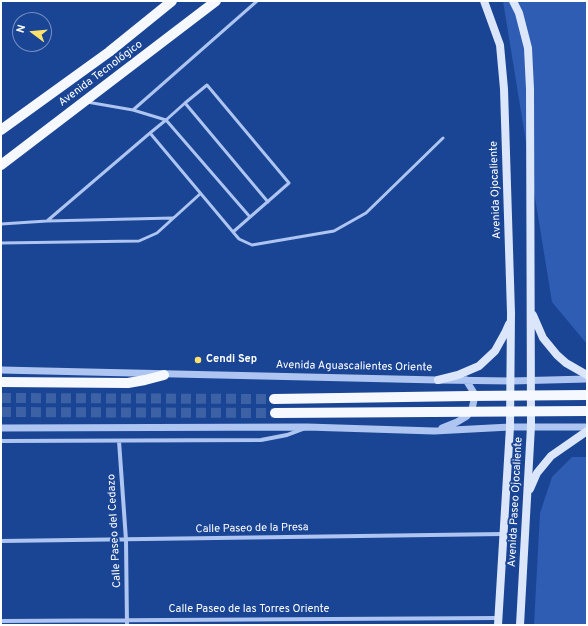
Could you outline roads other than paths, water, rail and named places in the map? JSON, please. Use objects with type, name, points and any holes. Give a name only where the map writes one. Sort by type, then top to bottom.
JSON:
[{"type":"main road","name":"Avenida Tecnológico","points":[[1,130],[109,52],[172,1]]},
{"type":"main road","name":"Avenida Tecnológico","points":[[1,164],[17,154],[216,1]]},
{"type":"main road","name":"Avenida Ojocaliente","points":[[484,1],[500,45],[504,89],[511,313],[511,381]]},
{"type":"main road","points":[[513,1],[519,13],[528,48],[530,89],[530,306],[532,380]]},
{"type":"main road","points":[[530,306],[537,328],[549,347],[566,363],[587,375]]},
{"type":"main road","points":[[438,380],[469,371],[479,366],[494,351],[505,333],[511,313]]},
{"type":"main road","points":[[1,382],[128,383],[164,375]]},
{"type":"main road","name":"Avenida Paseo Ojocaliente","points":[[520,625],[531,426],[532,380]]},
{"type":"main road","name":"Avenida Paseo Ojocaliente","points":[[498,622],[510,427],[511,381]]},
{"type":"main road","points":[[274,399],[587,395]]},
{"type":"main road","points":[[275,413],[587,411]]},
{"type":"main road","points":[[527,503],[532,482],[544,464],[555,453],[587,431]]},
{"type":"street","name":"Avenida Aguascalientes Oriente","points":[[1,370],[164,375],[438,380],[511,381],[587,379]]},
{"type":"street","points":[[434,431],[457,422],[466,416],[472,409],[474,394],[466,380]]},
{"type":"street","points":[[1,428],[307,427],[434,431],[531,426],[587,427]]},
{"type":"street","points":[[1,441],[261,440],[287,435],[307,427]]},
{"type":"street","name":"Calle Paseo del Cedazo","points":[[119,441],[126,540],[127,625]]},
{"type":"street","name":"Calle Paseo de la Presa","points":[[1,541],[503,534]]},
{"type":"street","name":"Calle Paseo de las Torres Oriente","points":[[1,621],[128,620],[498,622]]},
{"type":"lane","points":[[133,110],[257,1]]},
{"type":"lane","points":[[47,221],[207,85],[289,183],[233,232]]},
{"type":"lane","points":[[84,102],[133,110],[166,120],[250,217]]},
{"type":"lane","points":[[185,103],[268,202]]},
{"type":"lane","points":[[150,133],[239,239],[252,245],[334,231],[366,213],[443,138]]},
{"type":"lane","points":[[1,242],[139,241],[157,233],[200,194]]},
{"type":"lane","points":[[1,224],[47,221],[173,218]]},
{"type":"tunnel","points":[[1,398],[274,399]]},
{"type":"tunnel","points":[[1,412],[275,413]]},
{"type":"place","name":"Cendi Sep","points":[[198,360]]}]
